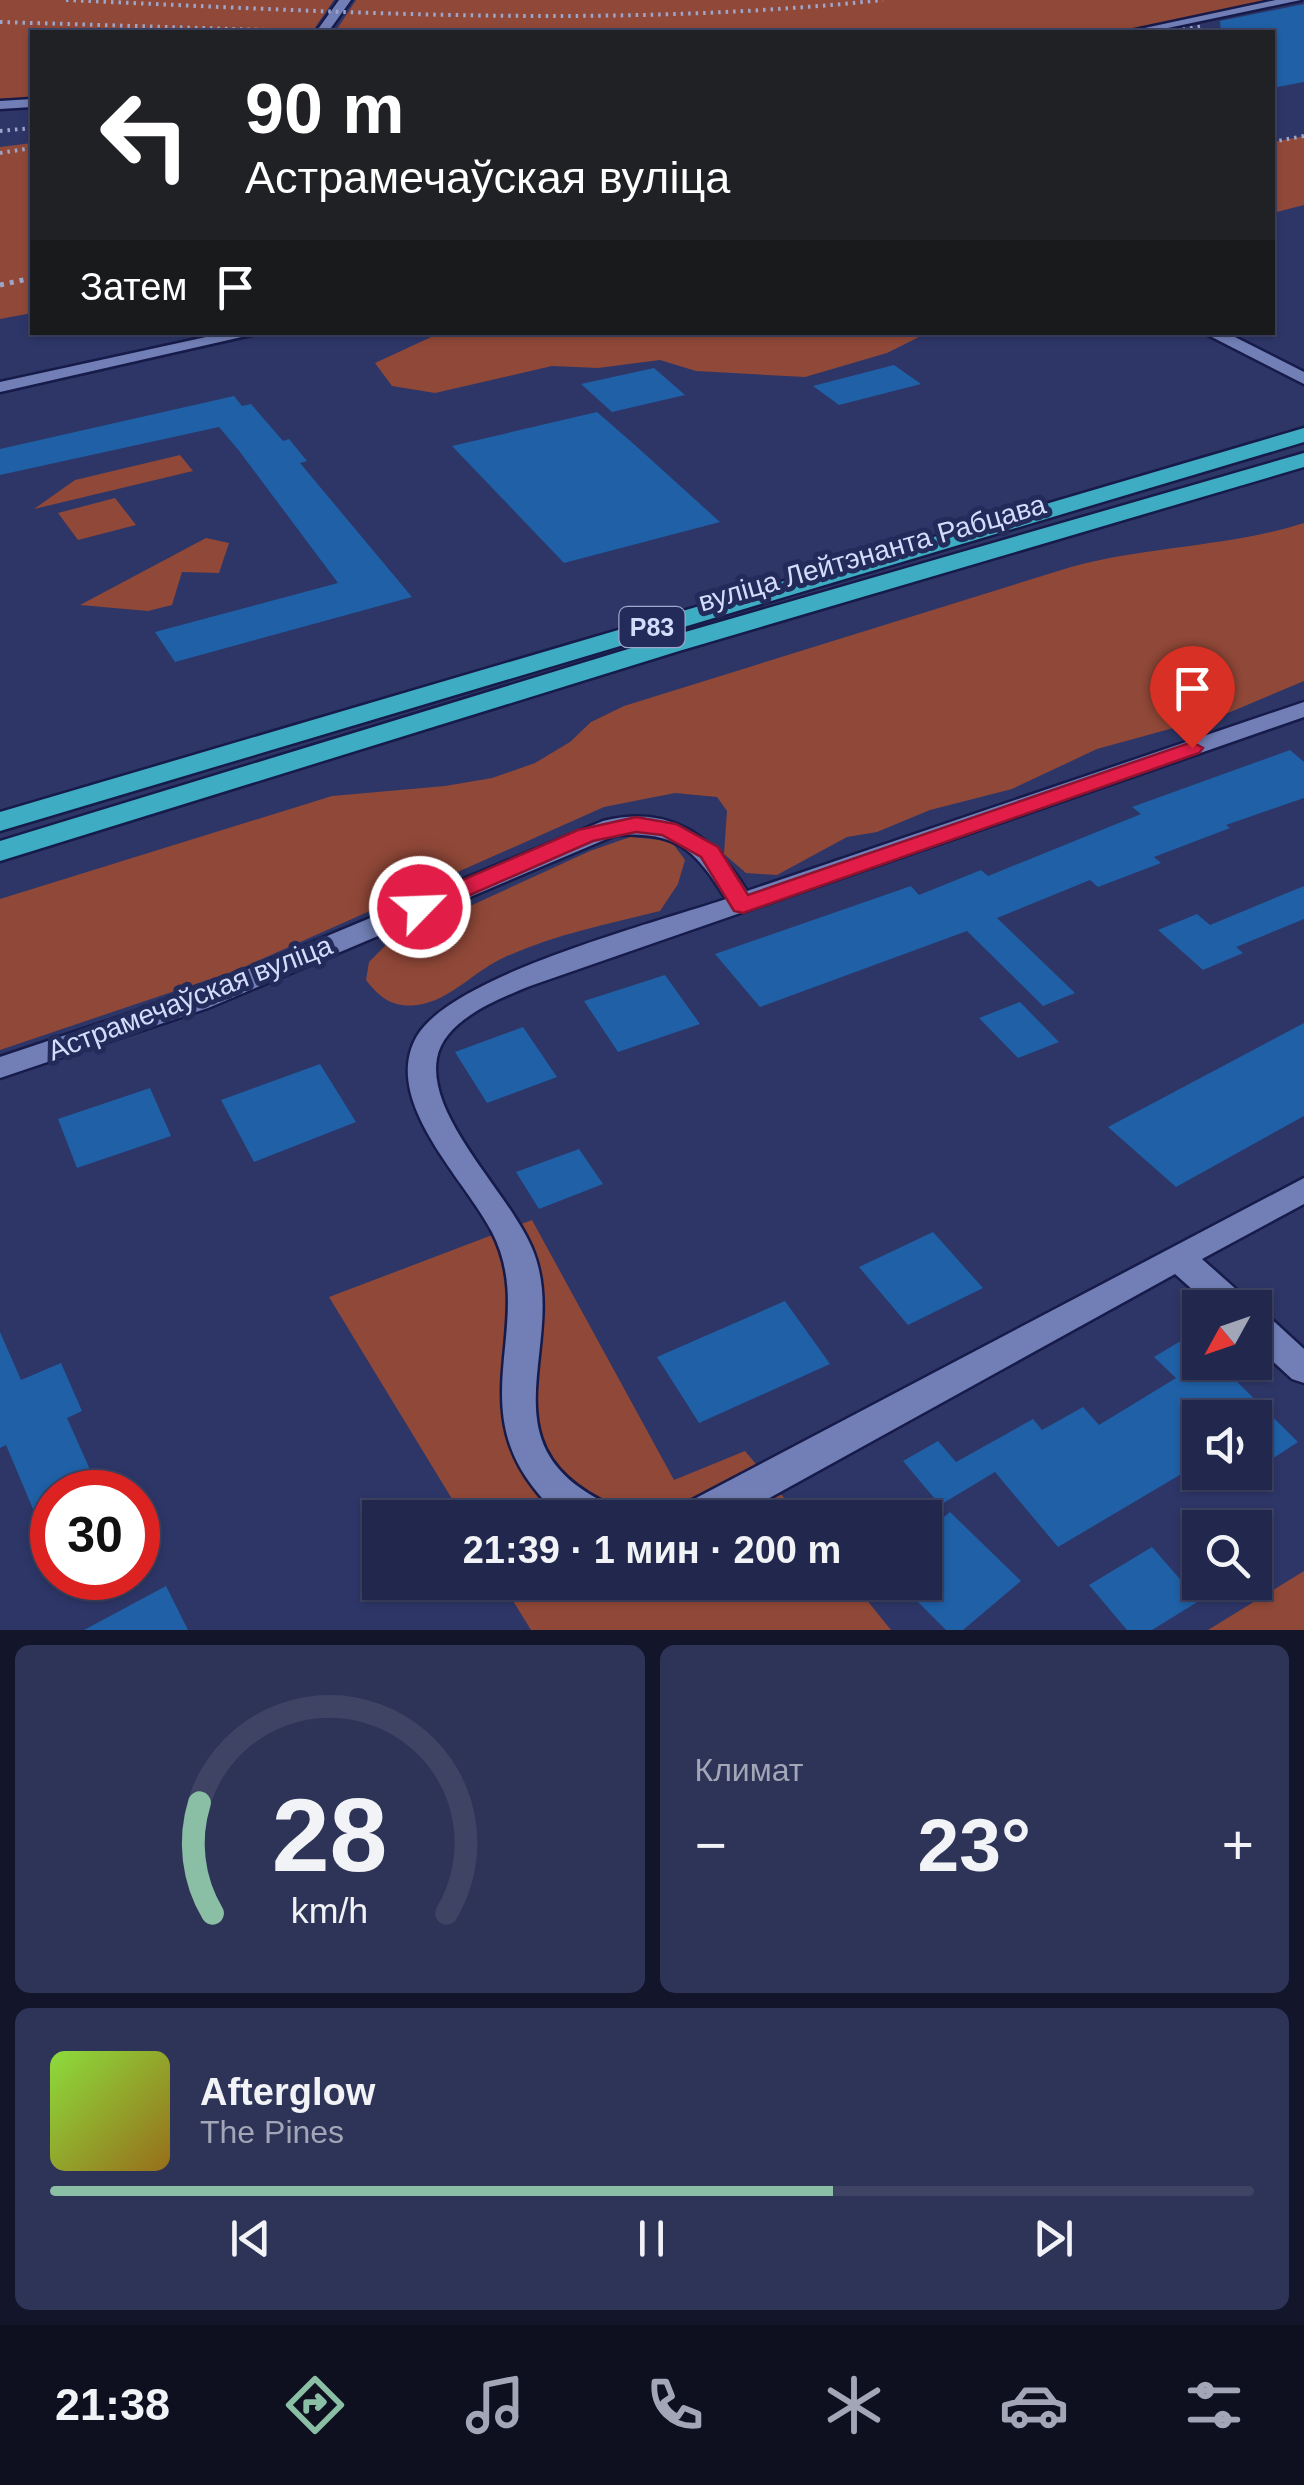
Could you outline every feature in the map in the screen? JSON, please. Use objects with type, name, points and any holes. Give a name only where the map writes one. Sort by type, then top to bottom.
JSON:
[{"type":"highway","name":"вуліца Лейтэнанта Рабцава","points":[[0,822],[1304,435]]},
{"type":"highway","name":"вуліца Лейтэнанта Рабцава","points":[[0,851],[670,645],[1304,460]]},
{"type":"street","points":[[323,30],[344,0]]},
{"type":"street","points":[[1142,30],[1296,0]]},
{"type":"street","points":[[0,105],[30,102]]},
{"type":"street","points":[[0,388],[242,335]]},
{"type":"street","points":[[1216,335],[1304,379]]},
{"type":"street","points":[[569,1500],[555,1490],[534,1460],[522,1427],[516,1395],[526,1283],[518,1250],[436,1114],[420,1071],[424,1054],[447,1021],[466,1005],[520,979],[743,906],[1304,709]]},
{"type":"street","name":"Астрамечаўская вуліца","points":[[0,1068],[198,1001],[612,827],[636,824],[668,829],[692,841],[710,852],[743,906]]},
{"type":"street","points":[[730,1500],[1304,1190]]},
{"type":"street","points":[[1179,1258],[1215,1290]]},
{"type":"street","points":[[1272,1340],[1304,1369]]},
{"type":"shaded area","points":[[0,0],[334,0],[313,30],[30,30],[30,107],[0,110]]},
{"type":"shaded area","points":[[356,0],[1277,0],[1123,30],[336,30]]},
{"type":"shaded area","points":[[1304,136],[1304,205],[1275,212],[1275,142]]},
{"type":"shaded area","points":[[30,143],[30,313],[0,319],[0,147]]},
{"type":"shaded area","points":[[436,335],[923,335],[887,353],[805,377],[696,371],[660,360],[598,368],[552,366],[435,393],[392,386],[375,363]]},
{"type":"shaded area","points":[[180,455],[193,471],[34,509],[75,480]]},
{"type":"shaded area","points":[[115,498],[136,525],[78,540],[58,513]]},
{"type":"shaded area","points":[[1304,523],[1304,681],[1228,713],[1097,749],[1012,789],[930,810],[877,832],[847,837],[777,875],[746,873],[724,854],[727,811],[717,797],[675,793],[604,807],[237,970],[0,1050],[0,899],[332,796],[492,778],[535,763],[570,742],[591,722],[624,706],[1071,567],[1247,537]]},
{"type":"shaded area","points":[[206,538],[229,543],[219,573],[182,572],[172,605],[148,611],[80,605]]},
{"type":"shaded area","points":[[630,837],[671,841],[685,860],[678,884],[660,911],[524,949],[494,963],[440,998],[417,1005],[394,1003],[366,980],[369,962],[387,944],[590,851]]},
{"type":"shaded area","points":[[532,1220],[674,1480],[745,1451],[786,1500],[453,1500],[329,1297]]},
{"type":"shaded area","points":[[1304,1571],[1304,1630],[1208,1630],[1257,1600],[1272,1600],[1272,1591]]},
{"type":"shaded area","points":[[512,1600],[867,1600],[891,1630],[531,1630]]},
{"type":"building","points":[[1304,4],[1304,82],[1275,87],[1275,30],[1221,30],[1220,21]]},
{"type":"building","points":[[894,365],[921,384],[839,405],[813,386]]},
{"type":"building","points":[[654,368],[685,395],[612,412],[581,384]]},
{"type":"building","points":[[234,396],[242,406],[251,404],[283,441],[289,439],[307,461],[300,463],[412,597],[175,662],[155,632],[338,583],[240,452],[219,427],[0,475],[0,449]]},
{"type":"building","points":[[597,412],[720,522],[564,563],[452,446]]},
{"type":"building","points":[[1290,750],[1304,762],[1304,798],[1226,825],[1230,828],[1154,857],[1161,863],[1098,887],[1090,880],[997,918],[1075,993],[1043,1006],[967,931],[760,1007],[715,954],[911,886],[919,895],[981,870],[988,876],[1141,814],[1132,807]]},
{"type":"building","points":[[1304,886],[1304,919],[1236,947],[1243,953],[1203,970],[1158,930],[1197,914],[1210,925]]},
{"type":"building","points":[[665,975],[700,1024],[618,1052],[584,1001]]},
{"type":"building","points":[[1020,1002],[1059,1042],[1018,1058],[979,1018]]},
{"type":"building","points":[[1304,1023],[1304,1116],[1176,1187],[1108,1127]]},
{"type":"building","points":[[523,1027],[557,1077],[487,1103],[455,1052]]},
{"type":"building","points":[[320,1064],[356,1122],[254,1162],[221,1100]]},
{"type":"building","points":[[150,1088],[171,1136],[77,1168],[58,1119]]},
{"type":"building","points":[[579,1149],[603,1184],[539,1209],[516,1172]]},
{"type":"building","points":[[933,1232],[983,1288],[908,1325],[859,1267]]},
{"type":"building","points":[[785,1301],[830,1364],[699,1423],[657,1357]]},
{"type":"building","points":[[0,1332],[21,1380],[61,1363],[82,1411],[67,1418],[90,1470],[30,1470],[30,1502],[6,1445],[0,1448]]},
{"type":"building","points":[[1182,1340],[1182,1380],[1235,1380],[1255,1400],[1182,1400],[1182,1474],[1058,1547],[995,1472],[942,1504],[903,1461],[938,1441],[956,1462],[1033,1419],[1042,1430],[1083,1407],[1099,1425],[1176,1378],[1154,1357]]},
{"type":"building","points":[[1272,1416],[1298,1442],[1272,1459]]},
{"type":"building","points":[[950,1512],[1021,1581],[963,1630],[946,1630],[916,1600],[942,1600],[942,1518]]},
{"type":"building","points":[[1152,1547],[1182,1581],[1182,1600],[1199,1601],[1152,1630],[1127,1630],[1089,1585]]},
{"type":"building","points":[[166,1586],[188,1630],[84,1630],[140,1600],[160,1600],[160,1589]]},
{"type":"railway","points":[[66,0],[372,13],[577,16],[781,9],[883,0]]},
{"type":"railway","points":[[0,22],[268,30]]},
{"type":"railway","points":[[1180,30],[1204,26]]},
{"type":"railway","points":[[0,131],[30,128]]},
{"type":"railway","points":[[1275,141],[1304,136]]},
{"type":"railway","points":[[0,153],[30,148]]},
{"type":"railway","points":[[0,285],[30,278]]},
{"type":"route","points":[[420,907],[586,836],[636,824],[668,829],[710,852],[743,906],[1192,748]]}]
